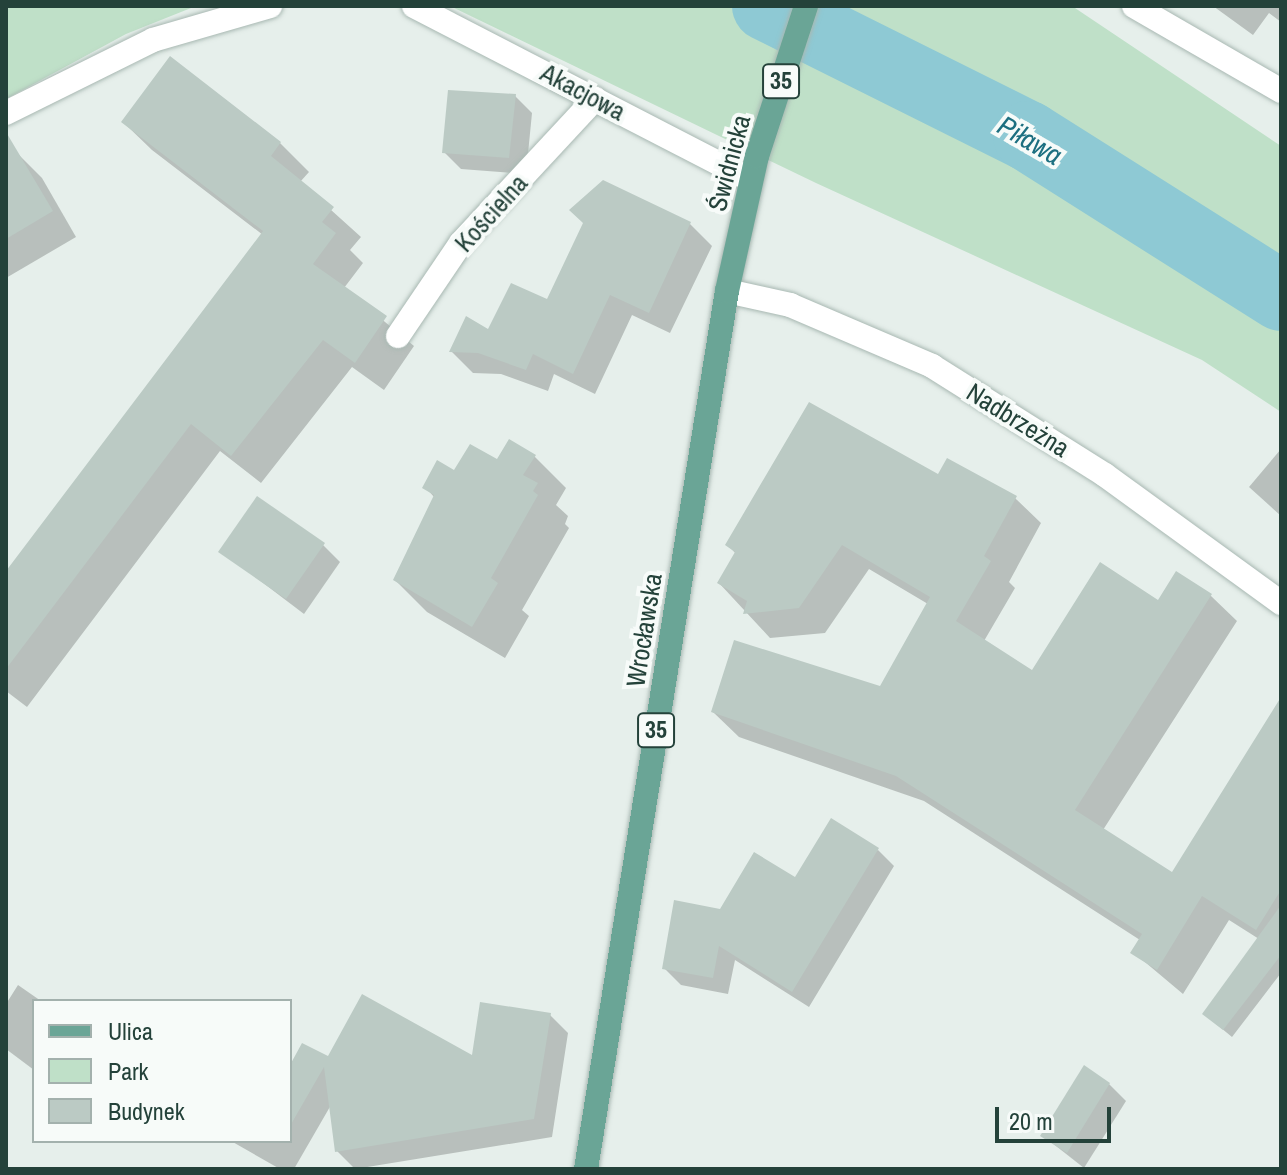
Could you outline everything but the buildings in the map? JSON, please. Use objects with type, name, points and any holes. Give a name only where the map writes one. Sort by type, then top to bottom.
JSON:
[{"type":"main road","name":"Świdnicka","points":[[727,291],[754,168],[806,6]]},
{"type":"main road","name":"Wrocławska","points":[[586,1169],[727,291]]},
{"type":"street","points":[[6,113],[153,40],[270,6]]},
{"type":"street","name":"Akacjowa","points":[[414,6],[595,99],[754,168]]},
{"type":"street","points":[[1134,6],[1281,91]]},
{"type":"street","name":"Kościelna","points":[[398,336],[461,243],[595,99]]},
{"type":"street","name":"Nadbrzeżna","points":[[727,291],[790,305],[932,366],[1105,475],[1281,603]]},
{"type":"green space","points":[[6,6],[196,6],[126,34],[6,99]]},
{"type":"green space","points":[[450,6],[1072,6],[1281,146],[1281,412],[1202,360],[816,183]]},
{"type":"waterway","name":"Piława","points":[[767,6],[1028,136],[1281,296]]}]
